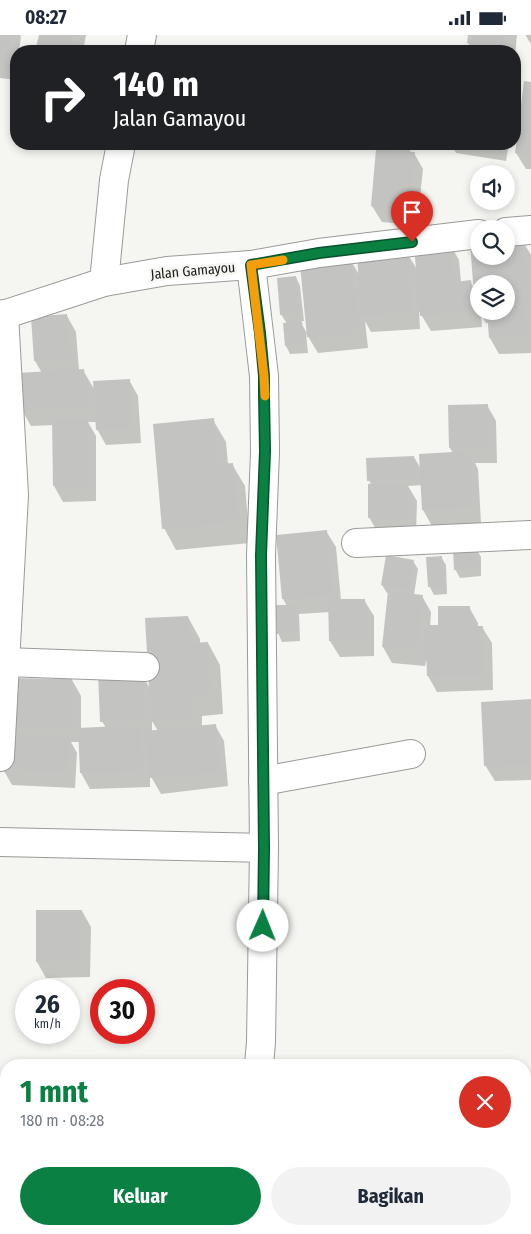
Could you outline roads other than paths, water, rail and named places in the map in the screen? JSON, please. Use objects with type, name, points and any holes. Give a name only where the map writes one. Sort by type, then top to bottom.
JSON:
[{"type":"street","points":[[104,282],[114,180],[119,150]]},
{"type":"street","points":[[515,231],[531,230]]},
{"type":"street","name":"Jalan Gamayou","points":[[2,315],[104,282],[167,271],[251,265],[319,253],[470,235]]},
{"type":"street","points":[[251,265],[260,333],[264,385],[265,451],[261,555],[264,848],[260,1059]]},
{"type":"street","points":[[0,757],[14,495],[2,315]]},
{"type":"street","points":[[356,543],[531,535]]},
{"type":"street","points":[[5,662],[145,667]]},
{"type":"street","points":[[263,781],[411,754]]},
{"type":"street","points":[[0,842],[264,848]]}]
